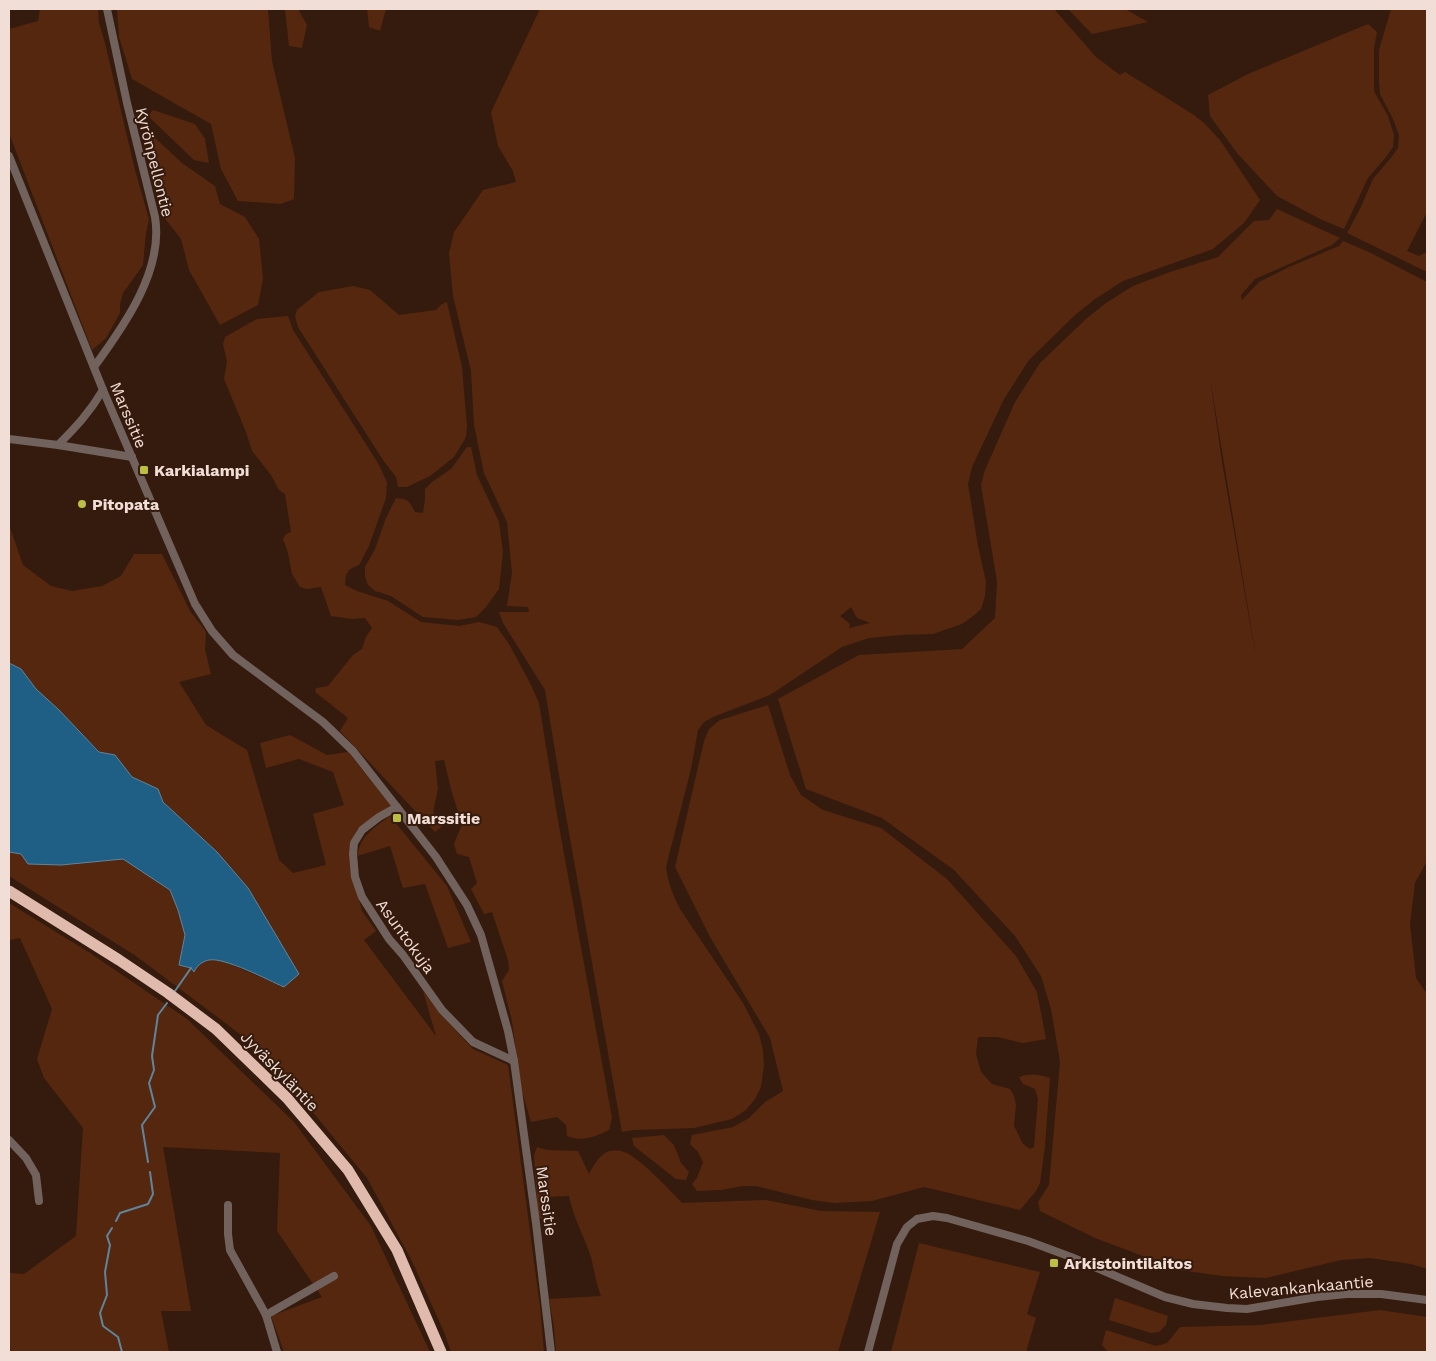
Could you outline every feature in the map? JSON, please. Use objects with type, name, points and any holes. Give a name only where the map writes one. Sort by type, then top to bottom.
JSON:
[{"type":"highway","name":"Jyväskyläntie","points":[[9,891],[175,998],[216,1029],[286,1098],[348,1170],[397,1250],[441,1352]]},
{"type":"street","name":"Kyrönpellontie","points":[[94,367],[121,330],[134,306],[150,270],[157,243],[155,217],[126,103],[107,9]]},
{"type":"street","name":"Marssitie","points":[[9,156],[103,390],[195,604],[212,631],[233,654],[323,722],[353,751],[436,857],[467,905],[481,935],[508,1031],[514,1061],[551,1352]]},
{"type":"street","points":[[58,445],[80,423],[103,390]]},
{"type":"street","points":[[9,439],[132,457]]},
{"type":"street","name":"Asuntokuja","points":[[397,807],[362,830],[354,843],[355,877],[362,897],[384,932],[403,955],[442,1010],[473,1042],[514,1061]]},
{"type":"street","points":[[9,1140],[26,1158],[36,1175],[39,1201]]},
{"type":"street","points":[[228,1205],[230,1250],[266,1315],[277,1352]]},
{"type":"street","name":"Kalevankankaantie","points":[[868,1352],[897,1244],[907,1227],[917,1219],[933,1216],[947,1218],[1034,1243],[1165,1297],[1193,1304],[1247,1308],[1346,1294],[1381,1294],[1427,1300]]},
{"type":"street","points":[[266,1315],[334,1276]]},
{"type":"shaded area","points":[[40,9],[98,9],[99,23],[149,219],[143,265],[123,293],[120,313],[106,338],[92,350],[9,133],[9,29],[38,21]]},
{"type":"shaded area","points":[[117,9],[268,9],[272,61],[295,158],[294,199],[281,204],[238,201],[221,169],[211,124],[132,79],[119,37]]},
{"type":"shaded area","points":[[285,9],[298,9],[307,25],[302,48],[289,46]]},
{"type":"shaded area","points":[[367,9],[386,9],[380,31],[369,27]]},
{"type":"shaded area","points":[[540,9],[1054,9],[1096,57],[1120,75],[1125,72],[1194,115],[1205,124],[1220,140],[1260,200],[1244,223],[1213,249],[1123,281],[1075,315],[1029,360],[1004,399],[972,467],[968,484],[986,582],[985,596],[981,609],[962,624],[933,634],[869,638],[842,647],[770,695],[713,717],[704,722],[698,730],[691,769],[666,867],[667,873],[671,889],[680,909],[743,1003],[759,1034],[764,1065],[761,1087],[755,1099],[746,1110],[732,1119],[694,1128],[622,1132],[545,690],[503,623],[499,612],[529,612],[528,607],[507,606],[512,573],[507,522],[484,473],[474,425],[471,371],[453,296],[449,253],[454,232],[483,190],[516,182],[513,171],[498,146],[491,112]],"holes":[[[851,607],[857,618],[870,623],[849,628],[850,624],[840,616]]]},
{"type":"shaded area","points":[[1068,9],[1125,9],[1148,22],[1092,34]]},
{"type":"shaded area","points":[[1391,9],[1427,9],[1427,212],[1407,251],[1419,256],[1427,252],[1427,272],[1347,233],[1373,179],[1398,148],[1399,135],[1380,94],[1379,82],[1379,50]]},
{"type":"shaded area","points":[[1368,24],[1377,32],[1374,48],[1374,91],[1388,116],[1394,135],[1393,147],[1368,178],[1344,229],[1320,219],[1277,196],[1237,153],[1210,116],[1208,95],[1248,74]]},
{"type":"shaded area","points":[[153,110],[195,124],[205,139],[209,163],[194,160],[148,116]]},
{"type":"shaded area","points":[[149,137],[154,137],[182,163],[215,186],[220,204],[245,217],[259,239],[263,278],[258,305],[220,325],[189,270],[181,239],[163,216]]},
{"type":"shaded area","points":[[1277,209],[1340,238],[1332,245],[1255,279],[1241,295],[1242,300],[1259,282],[1339,246],[1343,241],[1369,252],[1427,282],[1427,861],[1415,883],[1410,924],[1416,978],[1427,994],[1427,1269],[1411,1264],[1370,1258],[1341,1260],[1266,1278],[1222,1276],[1180,1270],[1095,1238],[1040,1211],[1038,1202],[1049,1185],[1060,1062],[1051,1009],[1041,976],[1015,936],[954,870],[882,818],[806,789],[778,699],[859,655],[962,649],[995,618],[997,582],[981,485],[985,470],[1015,402],[1040,363],[1086,319],[1106,303],[1133,286],[1218,257],[1254,221],[1269,220]],"holes":[[[1210,378],[1255,652],[1222,462]]]},
{"type":"shaded area","points":[[353,286],[370,290],[399,315],[436,310],[447,302],[462,367],[467,426],[466,437],[454,457],[430,476],[407,487],[398,487],[396,477],[383,460],[298,327],[295,316],[297,310],[319,292]]},
{"type":"shaded area","points":[[288,316],[293,330],[378,463],[387,482],[386,498],[369,546],[359,565],[350,569],[346,575],[345,585],[388,601],[421,622],[459,626],[479,622],[497,627],[509,644],[539,703],[557,815],[612,1118],[609,1130],[599,1135],[583,1139],[567,1136],[566,1125],[557,1117],[531,1122],[521,1088],[512,1021],[502,981],[509,970],[508,960],[492,912],[484,914],[471,889],[477,883],[469,857],[457,854],[454,844],[462,824],[444,760],[435,761],[438,789],[433,812],[445,824],[435,832],[340,731],[348,718],[315,692],[316,688],[328,686],[353,655],[362,649],[366,637],[372,628],[365,618],[352,619],[331,616],[321,587],[307,589],[300,587],[292,574],[283,539],[286,534],[291,532],[285,494],[279,490],[271,475],[252,451],[224,379],[227,361],[223,344],[225,337],[257,319]]},
{"type":"shaded area","points":[[467,447],[471,447],[477,475],[499,522],[503,552],[499,589],[476,617],[458,620],[423,617],[391,596],[375,591],[368,585],[365,567],[375,549],[386,518],[396,498],[406,500],[415,512],[423,513],[425,489],[451,469]]},
{"type":"shaded area","points":[[9,525],[23,565],[51,586],[72,591],[102,586],[121,576],[134,554],[162,554],[190,611],[206,632],[205,649],[211,674],[179,682],[206,725],[247,750],[279,860],[293,873],[326,865],[313,814],[344,805],[333,772],[299,759],[266,768],[260,743],[290,735],[327,755],[348,752],[391,806],[357,829],[350,845],[353,879],[362,911],[376,931],[364,940],[436,1036],[423,991],[440,1014],[473,1049],[508,1065],[540,1307],[544,1352],[451,1352],[411,1259],[367,1178],[302,1099],[240,1034],[136,956],[9,876],[9,852],[21,854],[38,865],[61,865],[123,859],[170,890],[185,935],[179,965],[191,968],[196,967],[208,959],[225,962],[284,987],[217,852],[163,802],[158,789],[132,777],[115,755],[100,752],[36,689],[21,669],[9,663]]},
{"type":"shaded area","points":[[768,705],[790,775],[801,795],[823,810],[881,828],[947,879],[1016,956],[1037,992],[1046,1039],[1023,1043],[997,1037],[978,1037],[976,1054],[981,1072],[992,1084],[1010,1089],[1014,1096],[1016,1105],[1014,1126],[1023,1144],[1030,1149],[1034,1147],[1038,1099],[1035,1089],[1023,1084],[1019,1077],[1034,1074],[1050,1078],[1040,1183],[1036,1191],[1020,1210],[924,1187],[872,1201],[834,1203],[812,1200],[756,1186],[697,1191],[692,1184],[697,1178],[703,1162],[698,1152],[690,1144],[692,1135],[733,1127],[749,1118],[765,1102],[783,1091],[770,1038],[710,937],[675,867],[704,741],[709,729],[720,720]]},
{"type":"shaded area","points":[[390,816],[447,886],[471,942],[448,948],[425,884],[403,888],[390,846],[357,856],[365,837]]},
{"type":"shaded area","points":[[9,903],[90,953],[187,1019],[294,1122],[371,1226],[430,1352],[284,1352],[271,1316],[322,1297],[277,1231],[280,1153],[163,1147],[191,1311],[161,1311],[169,1352],[9,1352],[9,1273],[24,1274],[76,1236],[83,1128],[44,1078],[37,1059],[52,1009],[20,938],[9,940]]},
{"type":"shaded area","points":[[664,1135],[674,1145],[681,1163],[689,1172],[686,1180],[676,1179],[634,1146],[632,1138]]},
{"type":"shaded area","points":[[537,1147],[547,1150],[578,1151],[589,1174],[605,1153],[609,1151],[624,1152],[646,1167],[682,1203],[766,1200],[821,1211],[880,1212],[838,1352],[556,1352],[549,1299],[601,1296],[591,1257],[569,1196],[546,1197],[545,1218],[538,1219],[534,1155]]},
{"type":"shaded area","points":[[919,1243],[1040,1272],[1027,1314],[1036,1318],[1026,1352],[891,1352]]},
{"type":"shaded area","points":[[1115,1298],[1168,1316],[1166,1325],[1159,1332],[1151,1333],[1109,1320]]},
{"type":"shaded area","points":[[1380,1310],[1427,1317],[1427,1352],[1108,1352],[1102,1345],[1106,1330],[1156,1346],[1167,1343],[1180,1327],[1261,1325]]},
{"type":"water","points":[[9,663],[21,669],[36,689],[99,752],[115,755],[132,777],[158,789],[163,802],[217,852],[248,888],[299,974],[284,987],[235,965],[216,960],[204,962],[194,972],[191,968],[179,965],[185,935],[170,890],[123,859],[61,865],[28,864],[21,854],[9,852]]},
{"type":"waterway","points":[[175,991],[191,968]]},
{"type":"waterway","points":[[148,1162],[142,1125],[155,1107],[149,1083],[154,1070],[152,1056],[158,1015],[167,1003]]},
{"type":"waterway","points":[[116,1221],[120,1213],[148,1204],[153,1194],[150,1172]]},
{"type":"waterway","points":[[112,1228],[107,1236],[110,1245],[105,1272],[107,1295],[100,1313],[103,1326],[118,1337],[122,1352]]},
{"type":"place","name":"Karkialampi","points":[[144,470]]},
{"type":"place","name":"Pitopata","points":[[82,504]]},
{"type":"place","name":"Marssitie","points":[[397,818]]},
{"type":"place","name":"Arkistointilaitos","points":[[1054,1263]]}]
